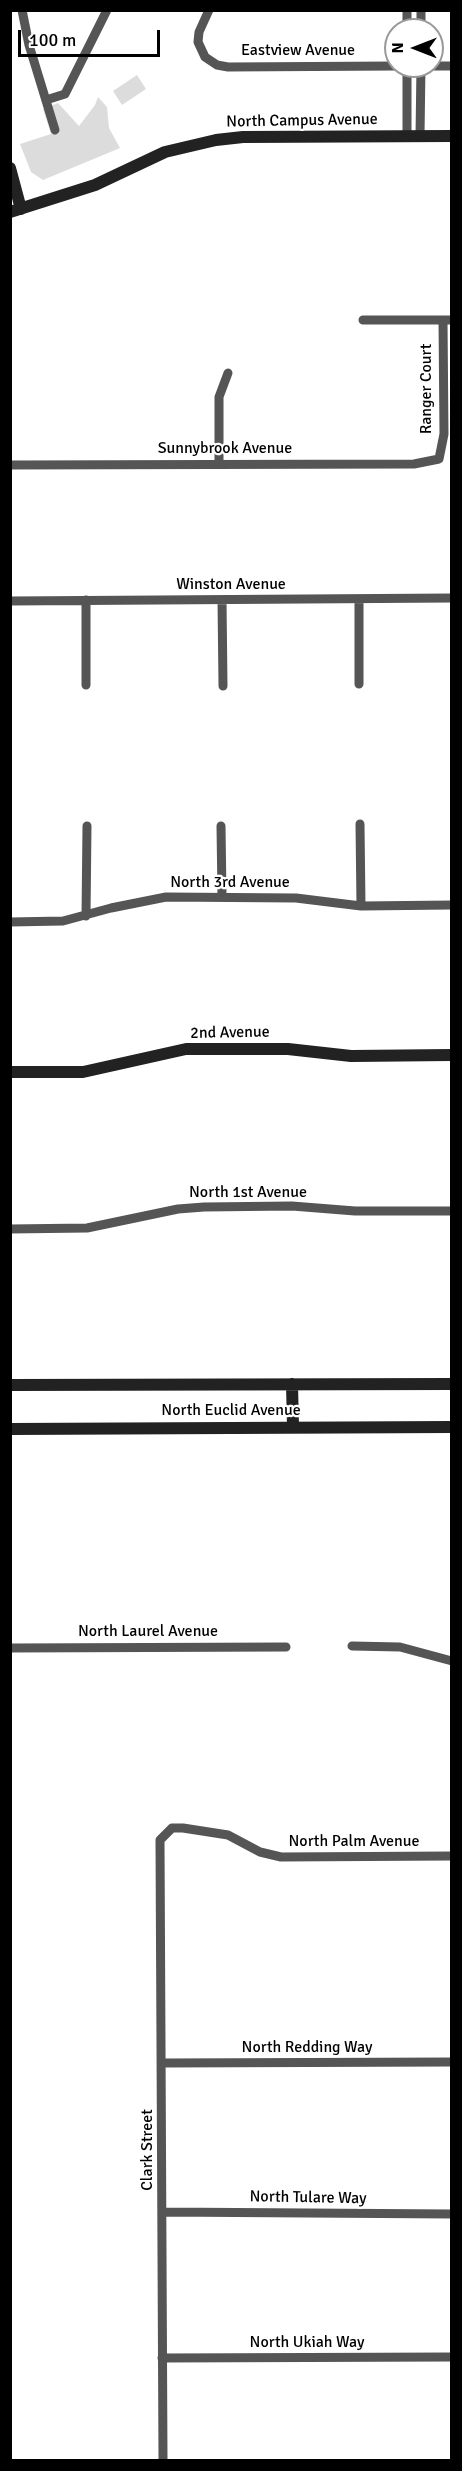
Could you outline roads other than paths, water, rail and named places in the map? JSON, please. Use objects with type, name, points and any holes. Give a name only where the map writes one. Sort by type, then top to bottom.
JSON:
[{"type":"main road","name":"North Campus Avenue","points":[[14,209],[95,185],[165,152],[206,141],[243,137],[452,136]]},
{"type":"main road","points":[[10,168],[14,209]]},
{"type":"main road","name":"2nd Avenue","points":[[10,1072],[83,1072],[186,1049],[288,1049],[351,1056],[452,1055]]},
{"type":"main road","points":[[292,1384],[292,1427]]},
{"type":"main road","name":"North Euclid Avenue","points":[[10,1385],[452,1384]]},
{"type":"main road","name":"North Euclid Avenue","points":[[10,1429],[452,1426]]},
{"type":"street","points":[[22,10],[29,45],[55,130]]},
{"type":"street","points":[[46,100],[65,94],[107,10]]},
{"type":"street","name":"Eastview Avenue","points":[[209,10],[199,32],[198,42],[203,54],[213,63],[228,67],[384,66]]},
{"type":"street","points":[[407,78],[407,136]]},
{"type":"street","points":[[420,136],[421,78]]},
{"type":"street","points":[[363,320],[447,320]]},
{"type":"street","name":"Ranger Court","points":[[439,459],[444,434],[447,320]]},
{"type":"street","points":[[219,463],[219,397],[228,373]]},
{"type":"street","name":"Sunnybrook Avenue","points":[[10,465],[414,464],[439,459]]},
{"type":"street","name":"Winston Avenue","points":[[10,601],[452,598]]},
{"type":"street","points":[[359,599],[359,684]]},
{"type":"street","points":[[86,600],[86,685]]},
{"type":"street","points":[[222,600],[223,686]]},
{"type":"street","points":[[360,824],[361,906]]},
{"type":"street","points":[[87,826],[87,916]]},
{"type":"street","points":[[221,826],[222,896]]},
{"type":"street","name":"North 3rd Avenue","points":[[10,922],[63,921],[166,897],[296,898],[361,906],[452,904]]},
{"type":"street","name":"North 1st Avenue","points":[[10,1229],[87,1228],[178,1209],[204,1207],[292,1206],[355,1211],[452,1211]]},
{"type":"street","points":[[352,1646],[400,1647],[452,1662]]},
{"type":"street","name":"North Laurel Avenue","points":[[10,1648],[286,1647]]},
{"type":"street","name":"North Palm Avenue","points":[[160,1840],[172,1828],[189,1828],[228,1835],[260,1852],[281,1857],[452,1856]]},
{"type":"street","name":"Clark Street","points":[[160,1840],[164,2212],[163,2460]]},
{"type":"street","name":"North Redding Way","points":[[163,2063],[452,2062]]},
{"type":"street","name":"North Tulare Way","points":[[164,2212],[452,2214]]},
{"type":"street","name":"North Ukiah Way","points":[[162,2358],[452,2357]]}]
